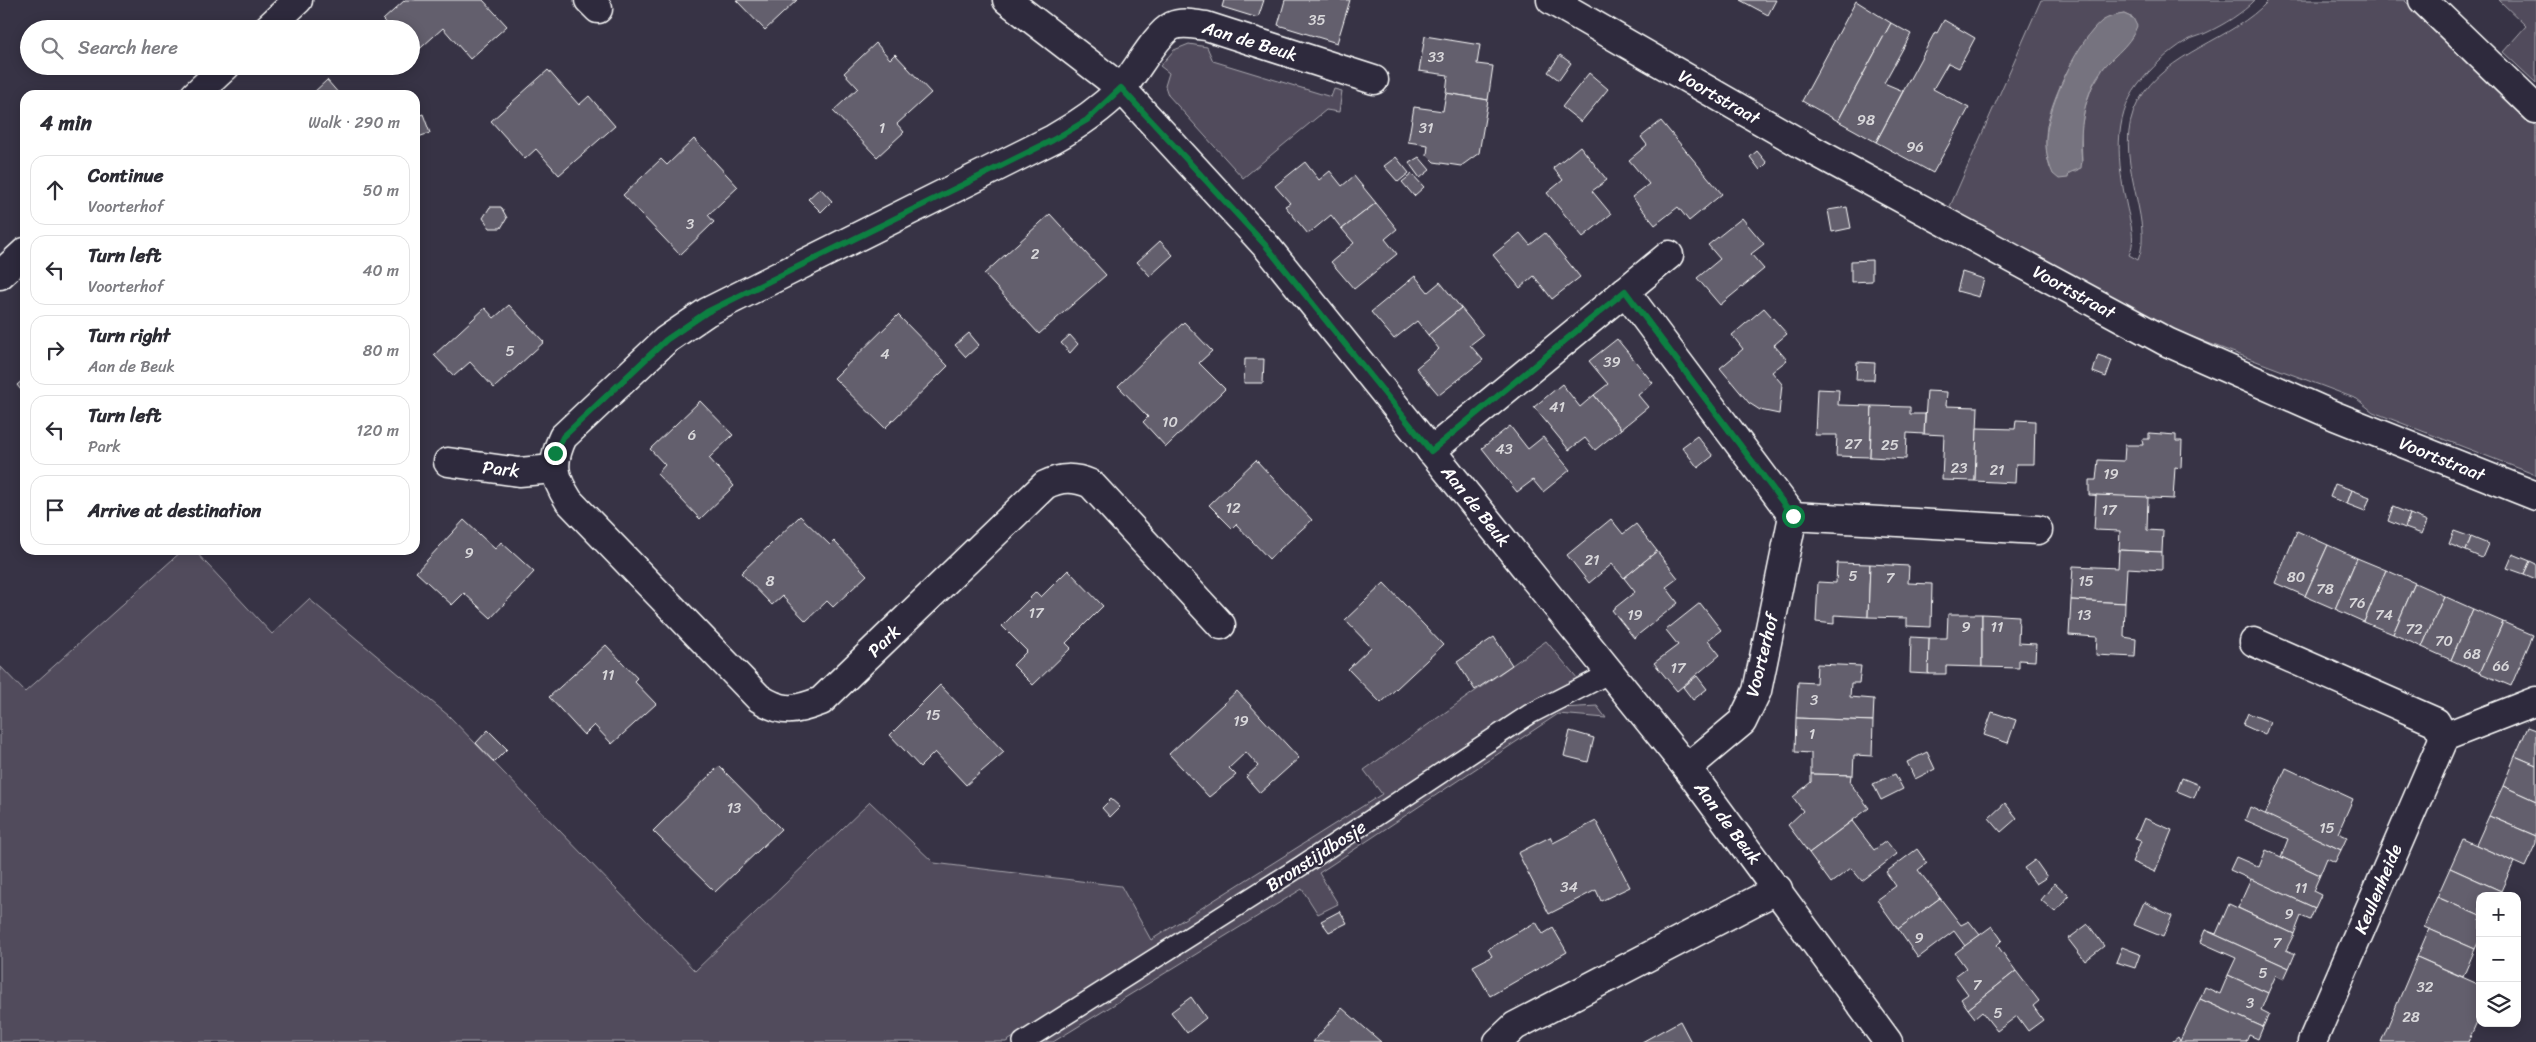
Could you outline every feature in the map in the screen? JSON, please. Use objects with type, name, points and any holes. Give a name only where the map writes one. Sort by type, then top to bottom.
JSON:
[{"type":"street","points":[[277,20],[298,0]]},
{"type":"street","name":"Aan de Beuk","points":[[1007,0],[1121,88],[1267,247],[1687,768],[1778,889],[1888,1042]]},
{"type":"street","name":"Voortstraat","points":[[1551,0],[1803,145],[2167,342],[2335,416],[2536,496]]},
{"type":"street","points":[[2423,0],[2536,109]]},
{"type":"street","name":"Aan de Beuk","points":[[1121,88],[1162,35],[1172,26],[1186,23],[1206,26],[1374,80]]},
{"type":"street","points":[[200,90],[216,75]]},
{"type":"street","points":[[554,469],[555,453],[563,437],[681,328],[707,312],[1053,140],[1087,120],[1121,88]]},
{"type":"street","points":[[1431,451],[1669,255]]},
{"type":"street","points":[[0,275],[20,257]]},
{"type":"street","points":[[1625,291],[1793,516],[2038,530]]},
{"type":"street","name":"Park","points":[[448,462],[520,472],[554,469],[557,483],[568,501],[759,698],[774,708],[790,710],[821,701],[1045,485],[1056,480],[1080,480],[1091,484],[1221,625]]},
{"type":"street","name":"Voorterhof","points":[[1687,768],[1742,722],[1757,691],[1793,516]]},
{"type":"street","points":[[2254,642],[2436,722],[2444,737],[2536,701]]},
{"type":"street","name":"Keulenheide","points":[[2312,1042],[2444,737]]},
{"type":"street","points":[[1498,1042],[1515,1026],[1778,889]]},
{"type":"lane","name":"Bronstijdbosje","points":[[1023,1042],[1301,866],[1530,714],[1610,673]]},
{"type":"shaded area","points":[[2041,0],[2255,0],[2245,10],[2226,22],[2186,41],[2173,50],[2148,72],[2130,98],[2124,112],[2121,127],[2119,157],[2132,236],[2129,255],[2138,260],[2142,244],[2142,225],[2130,164],[2128,143],[2130,122],[2138,102],[2150,84],[2182,58],[2254,14],[2269,0],[2404,0],[2536,126],[2536,475],[2373,412],[2357,399],[2179,332],[1948,211]],"holes":[[[2124,14],[2133,18],[2132,37],[2106,64],[2092,87],[2085,107],[2081,129],[2082,163],[2076,172],[2050,168],[2046,147],[2047,126],[2054,100],[2068,70],[2084,42],[2104,20]]]},
{"type":"shaded area","points":[[2499,0],[2536,0],[2536,83],[2503,52],[2526,26]]},
{"type":"shaded area","points":[[2124,14],[2133,18],[2137,26],[2134,34],[2102,70],[2090,92],[2082,125],[2081,168],[2069,173],[2068,178],[2059,179],[2053,174],[2047,156],[2046,144],[2051,113],[2061,84],[2084,41],[2093,30],[2102,21],[2112,16]]},
{"type":"shaded area","points":[[1189,44],[1207,47],[1213,61],[1331,97],[1334,89],[1342,91],[1339,112],[1326,110],[1243,178],[1168,95],[1165,86],[1169,73],[1160,66],[1174,50]]},
{"type":"shaded area","points":[[177,555],[199,555],[272,634],[309,599],[449,716],[695,971],[870,802],[934,863],[1121,886],[1151,940],[1382,794],[1364,770],[1546,641],[1578,679],[1006,1042],[0,1042],[0,666],[25,692]]},
{"type":"shaded area","points":[[1597,706],[1606,718],[1558,714],[1319,873],[1338,904],[1318,914],[1302,889],[1053,1042],[1040,1042],[1301,877],[1542,716],[1562,708]]},
{"type":"building","points":[[405,0],[483,0],[507,26],[470,59],[443,28],[420,49],[420,20],[383,20]]},
{"type":"building","points":[[736,0],[797,0],[765,30]]},
{"type":"building","points":[[1224,0],[1264,0],[1258,18],[1222,7]]},
{"type":"building","points":[[1285,0],[1350,0],[1337,43],[1278,25]]},
{"type":"building","points":[[1740,0],[1776,0],[1768,15]]},
{"type":"building","points":[[1856,1],[1891,23],[1838,121],[1802,101]]},
{"type":"building","points":[[1944,20],[1975,38],[1959,68],[1948,63],[1933,89],[1969,108],[1933,173],[1876,142],[1935,32],[1937,33]]},
{"type":"building","points":[[1891,23],[1911,34],[1884,83],[1903,91],[1876,142],[1838,121]]},
{"type":"building","points":[[1425,36],[1480,45],[1477,64],[1493,66],[1488,100],[1446,93],[1448,75],[1419,71]]},
{"type":"building","points":[[876,43],[890,59],[895,54],[931,93],[897,124],[904,132],[877,157],[833,111],[858,88],[844,73]]},
{"type":"building","points":[[1560,55],[1571,63],[1559,80],[1548,72]]},
{"type":"building","points":[[548,70],[579,105],[589,96],[615,126],[559,175],[536,149],[525,159],[491,121]]},
{"type":"building","points":[[1589,73],[1608,89],[1581,122],[1562,107]]},
{"type":"building","points":[[327,80],[336,90],[316,90]]},
{"type":"building","points":[[1446,93],[1488,100],[1479,153],[1461,166],[1434,162],[1427,155],[1428,145],[1408,142],[1414,107],[1443,111]]},
{"type":"building","points":[[423,114],[430,133],[420,136],[420,115]]},
{"type":"building","points":[[1661,121],[1722,194],[1689,221],[1678,207],[1655,225],[1632,197],[1649,184],[1629,160],[1647,145],[1641,137]]},
{"type":"building","points":[[694,139],[738,187],[708,215],[714,222],[680,255],[623,195],[661,159],[667,165]]},
{"type":"building","points":[[1580,146],[1607,180],[1592,191],[1611,214],[1583,237],[1547,193],[1563,180],[1553,168]]},
{"type":"building","points":[[1757,151],[1767,163],[1760,170],[1750,157]]},
{"type":"building","points":[[1396,157],[1409,173],[1398,182],[1384,166]]},
{"type":"building","points":[[1419,157],[1430,170],[1420,178],[1409,163]]},
{"type":"building","points":[[1305,162],[1319,180],[1330,171],[1342,186],[1354,176],[1376,203],[1342,229],[1331,215],[1308,234],[1285,206],[1290,203],[1275,186]]},
{"type":"building","points":[[1412,174],[1424,187],[1414,196],[1402,182]]},
{"type":"building","points":[[820,188],[832,201],[821,212],[808,199]]},
{"type":"building","points":[[1376,203],[1397,229],[1385,239],[1397,254],[1354,289],[1331,262],[1354,243],[1342,229]]},
{"type":"building","points":[[490,207],[501,207],[507,218],[501,228],[490,228],[483,218]]},
{"type":"building","points":[[1847,207],[1851,228],[1832,232],[1828,210]]},
{"type":"building","points":[[1050,214],[1106,275],[1039,334],[984,274]]},
{"type":"building","points":[[1742,218],[1764,244],[1751,254],[1764,269],[1720,305],[1697,278],[1720,259],[1708,245]]},
{"type":"building","points":[[1520,233],[1530,245],[1545,233],[1580,277],[1552,299],[1534,276],[1520,288],[1493,255]]},
{"type":"building","points":[[1160,241],[1173,255],[1150,276],[1137,262]]},
{"type":"building","points":[[1872,260],[1872,281],[1851,282],[1851,261]]},
{"type":"building","points":[[1962,272],[1984,279],[1979,297],[1957,291]]},
{"type":"building","points":[[1415,276],[1428,292],[1440,282],[1461,308],[1428,335],[1417,321],[1394,339],[1371,312]]},
{"type":"building","points":[[509,305],[544,342],[494,388],[470,362],[454,376],[434,355],[485,308],[494,318]]},
{"type":"building","points":[[1461,308],[1483,335],[1470,345],[1483,360],[1439,395],[1416,368],[1439,349],[1428,335]]},
{"type":"building","points":[[1764,308],[1787,334],[1774,345],[1787,360],[1772,372],[1782,384],[1779,414],[1760,410],[1749,403],[1720,368],[1743,349],[1732,335]]},
{"type":"building","points":[[898,315],[948,366],[885,428],[834,378]]},
{"type":"building","points":[[1184,322],[1212,351],[1199,363],[1225,389],[1166,447],[1143,422],[1148,417],[1118,386]]},
{"type":"building","points":[[969,333],[979,345],[966,357],[955,345]]},
{"type":"building","points":[[1070,335],[1078,344],[1070,353],[1061,343]]},
{"type":"building","points":[[1617,339],[1653,383],[1638,395],[1648,407],[1621,429],[1594,395],[1608,384],[1589,361]]},
{"type":"building","points":[[2098,355],[2112,360],[2106,377],[2093,372]]},
{"type":"building","points":[[1245,359],[1264,359],[1263,383],[1244,383]]},
{"type":"building","points":[[1857,362],[1875,363],[1874,380],[1856,380]]},
{"type":"building","points":[[1562,384],[1580,407],[1594,395],[1621,429],[1595,450],[1585,438],[1569,450],[1534,407]]},
{"type":"building","points":[[1817,389],[1839,390],[1838,405],[1872,406],[1870,457],[1836,456],[1837,435],[1815,435]]},
{"type":"building","points":[[1927,391],[1947,392],[1946,406],[1978,407],[1975,481],[1942,480],[1944,435],[1924,434]]},
{"type":"building","points":[[700,401],[733,435],[709,458],[734,486],[700,519],[657,474],[665,465],[650,449]]},
{"type":"building","points":[[1872,406],[1910,407],[1910,414],[1925,414],[1924,434],[1907,433],[1906,459],[1870,457]]},
{"type":"building","points":[[2016,420],[2035,421],[2034,464],[2016,464],[2015,483],[1975,481],[1977,428],[2015,429]]},
{"type":"building","points":[[1510,426],[1528,449],[1543,437],[1570,470],[1543,492],[1533,480],[1517,492],[1482,448]]},
{"type":"building","points":[[2149,433],[2176,435],[2176,441],[2182,441],[2181,468],[2175,467],[2173,499],[2089,495],[2089,480],[2096,480],[2098,460],[2124,461],[2125,445],[2143,445],[2142,439],[2149,439]]},
{"type":"building","points":[[1697,436],[1713,456],[1698,468],[1682,447]]},
{"type":"building","points":[[1256,460],[1312,520],[1269,559],[1236,524],[1232,528],[1209,505]]},
{"type":"building","points":[[2335,484],[2352,490],[2347,504],[2330,497]]},
{"type":"building","points":[[2352,490],[2370,497],[2365,511],[2347,504]]},
{"type":"building","points":[[2096,495],[2148,497],[2147,530],[2163,531],[2162,552],[2119,550],[2120,531],[2094,530]]},
{"type":"building","points":[[2393,507],[2410,514],[2405,528],[2388,521]]},
{"type":"building","points":[[2410,514],[2427,521],[2422,534],[2405,528]]},
{"type":"building","points":[[800,516],[830,545],[834,541],[867,575],[833,607],[827,601],[806,621],[782,596],[772,605],[741,573]]},
{"type":"building","points":[[1611,519],[1623,534],[1636,524],[1657,551],[1624,578],[1612,564],[1589,583],[1567,555]]},
{"type":"building","points":[[464,520],[495,549],[501,542],[534,572],[491,618],[464,593],[452,605],[416,572]]},
{"type":"building","points":[[2297,531],[2328,545],[2305,596],[2275,583]]},
{"type":"building","points":[[2454,531],[2471,537],[2466,551],[2449,544]]},
{"type":"building","points":[[2471,537],[2488,544],[2482,558],[2466,551]]},
{"type":"building","points":[[2328,545],[2357,558],[2335,609],[2305,596]]},
{"type":"building","points":[[2119,550],[2162,552],[2162,570],[2127,568],[2125,603],[2071,600],[2073,566],[2118,568]]},
{"type":"building","points":[[1657,551],[1678,578],[1666,587],[1678,603],[1634,638],[1612,610],[1635,592],[1624,578]]},
{"type":"building","points":[[2513,554],[2530,561],[2524,574],[2507,568]]},
{"type":"building","points":[[2357,558],[2386,570],[2364,622],[2335,609]]},
{"type":"building","points":[[2530,561],[2536,564],[2536,579],[2524,574]]},
{"type":"building","points":[[1837,563],[1870,564],[1868,617],[1834,615],[1834,624],[1816,622],[1818,582],[1836,583]]},
{"type":"building","points":[[1870,564],[1909,566],[1908,583],[1932,584],[1931,627],[1907,626],[1907,618],[1868,617]]},
{"type":"building","points":[[1068,570],[1103,606],[1066,643],[1071,648],[1033,685],[1013,665],[1027,651],[1002,626],[1036,592],[1041,597]]},
{"type":"building","points":[[2386,570],[2415,583],[2393,634],[2364,622]]},
{"type":"building","points":[[1384,583],[1443,645],[1381,703],[1348,669],[1371,647],[1345,620]]},
{"type":"building","points":[[2415,583],[2444,596],[2422,647],[2393,634]]},
{"type":"building","points":[[2444,596],[2473,609],[2451,660],[2422,647]]},
{"type":"building","points":[[2071,600],[2125,603],[2124,637],[2136,639],[2135,657],[2096,655],[2097,637],[2069,635]]},
{"type":"building","points":[[1700,603],[1721,630],[1708,640],[1720,655],[1677,691],[1654,663],[1678,645],[1666,630]]},
{"type":"building","points":[[2473,609],[2503,622],[2480,673],[2451,660]]},
{"type":"building","points":[[1948,614],[1982,614],[1982,667],[1946,666],[1946,674],[1928,674],[1929,638],[1947,638]]},
{"type":"building","points":[[1982,614],[2019,616],[2018,643],[2036,644],[2035,661],[2019,660],[2019,668],[1982,667]]},
{"type":"building","points":[[2503,622],[2533,635],[2511,686],[2480,673]]},
{"type":"building","points":[[1494,637],[1512,665],[1475,690],[1457,662]]},
{"type":"building","points":[[1911,637],[1929,638],[1928,674],[1910,673]]},
{"type":"building","points":[[606,645],[637,678],[634,681],[656,704],[612,744],[594,725],[584,735],[549,697]]},
{"type":"building","points":[[1817,664],[1861,666],[1859,683],[1851,683],[1850,697],[1874,699],[1873,721],[1796,718],[1798,682],[1816,683]]},
{"type":"building","points":[[1697,676],[1707,689],[1693,700],[1683,687]]},
{"type":"building","points":[[940,685],[1004,752],[966,785],[935,752],[920,767],[890,735]]},
{"type":"building","points":[[1237,691],[1299,758],[1260,793],[1246,777],[1258,766],[1246,752],[1229,768],[1236,775],[1209,797],[1169,754]]},
{"type":"building","points":[[1992,712],[2016,720],[2008,743],[1984,735]]},
{"type":"building","points":[[2248,713],[2270,722],[2265,735],[2243,725]]},
{"type":"building","points":[[1796,718],[1873,721],[1872,756],[1854,755],[1853,775],[1811,774],[1811,753],[1795,752]]},
{"type":"building","points":[[2528,727],[2536,730],[2536,765],[2515,756]]},
{"type":"building","points":[[488,730],[507,749],[494,762],[476,743]]},
{"type":"building","points":[[1570,731],[1594,738],[1588,762],[1564,756]]},
{"type":"building","points":[[1927,752],[1935,769],[1915,779],[1907,762]]},
{"type":"building","points":[[2515,756],[2536,765],[2536,801],[2503,786]]},
{"type":"building","points":[[719,766],[781,829],[715,892],[653,831]]},
{"type":"building","points":[[2286,768],[2353,799],[2338,833],[2347,837],[2341,850],[2265,815]]},
{"type":"building","points":[[1811,774],[1851,775],[1850,783],[1869,808],[1809,853],[1788,825],[1803,811],[1793,797],[1811,782]]},
{"type":"building","points":[[1895,774],[1903,789],[1881,800],[1873,784]]},
{"type":"building","points":[[2182,778],[2199,785],[2194,798],[2177,791]]},
{"type":"building","points":[[2503,786],[2536,801],[2536,836],[2489,816]]},
{"type":"building","points":[[1111,799],[1120,807],[1110,817],[1102,808]]},
{"type":"building","points":[[2005,803],[2017,818],[2001,832],[1989,818]]},
{"type":"building","points":[[2250,807],[2341,850],[2335,862],[2327,858],[2320,875],[2281,857],[2288,839],[2245,820]]},
{"type":"building","points":[[2489,816],[2536,836],[2536,843],[2525,867],[2476,845]]},
{"type":"building","points":[[2144,818],[2172,830],[2155,872],[2132,862],[2141,841],[2135,839]]},
{"type":"building","points":[[1596,821],[1630,887],[1601,901],[1596,890],[1549,914],[1518,853],[1550,837],[1553,843]]},
{"type":"building","points":[[1852,821],[1874,850],[1886,841],[1897,854],[1862,881],[1851,868],[1831,883],[1809,853]]},
{"type":"building","points":[[2463,839],[2514,862],[2501,891],[2450,868]]},
{"type":"building","points":[[1917,849],[1927,863],[1918,870],[1940,898],[1898,929],[1877,900],[1896,886],[1886,872]]},
{"type":"building","points":[[2266,850],[2320,875],[2313,891],[2321,895],[2315,908],[2230,870],[2236,857],[2259,867]]},
{"type":"building","points":[[2035,860],[2047,877],[2036,884],[2024,868]]},
{"type":"building","points":[[2450,868],[2501,891],[2476,892],[2476,914],[2437,897]]},
{"type":"building","points":[[2251,879],[2315,908],[2310,920],[2301,916],[2294,934],[2238,908]]},
{"type":"building","points":[[2055,883],[2069,896],[2055,912],[2041,900]]},
{"type":"building","points":[[2437,897],[2476,914],[2476,947],[2475,949],[2424,927]]},
{"type":"building","points":[[1940,898],[1961,925],[1969,921],[1980,935],[1965,946],[1954,931],[1918,958],[1898,929]]},
{"type":"building","points":[[2144,902],[2172,916],[2163,937],[2134,925]]},
{"type":"building","points":[[2229,904],[2294,934],[2286,950],[2295,954],[2289,968],[2205,930],[2216,934]]},
{"type":"building","points":[[1340,911],[1347,923],[1329,932],[1321,921]]},
{"type":"building","points":[[1536,922],[1543,934],[1553,928],[1567,952],[1490,996],[1473,966],[1492,956],[1488,949]]},
{"type":"building","points":[[2088,924],[2104,946],[2085,961],[2068,939]]},
{"type":"building","points":[[1992,926],[2002,940],[1997,945],[2016,971],[1968,1009],[1961,999],[1968,994],[1955,976],[1966,968],[1955,953]]},
{"type":"building","points":[[2429,929],[2475,949],[2463,977],[2417,957]]},
{"type":"building","points":[[2205,930],[2289,968],[2284,979],[2276,975],[2268,993],[2228,975],[2236,958],[2200,942]]},
{"type":"building","points":[[2122,947],[2140,954],[2135,968],[2116,962]]},
{"type":"building","points":[[2417,957],[2476,983],[2476,1024],[2468,1042],[2381,1042]]},
{"type":"building","points":[[2016,971],[2039,1001],[2033,1006],[2043,1020],[2028,1031],[2017,1016],[1997,1031],[1982,1012],[1975,1018],[1968,1009]]},
{"type":"building","points":[[2228,975],[2268,993],[2261,1010],[2269,1014],[2263,1027],[2200,999],[2205,987],[2220,994]]},
{"type":"building","points":[[1191,997],[1206,1018],[1187,1033],[1171,1012]]},
{"type":"building","points":[[2200,999],[2263,1027],[2258,1039],[2249,1035],[2246,1042],[2172,1042],[2178,1037],[2180,1041]]},
{"type":"building","points":[[1342,1008],[1381,1042],[1313,1042]]},
{"type":"building","points":[[1680,1021],[1691,1042],[1642,1042]]},
{"type":"route","points":[[555,453],[563,437],[681,328],[707,312],[1053,140],[1087,120],[1121,88],[1267,247],[1431,451],[1625,291],[1793,516]]}]
